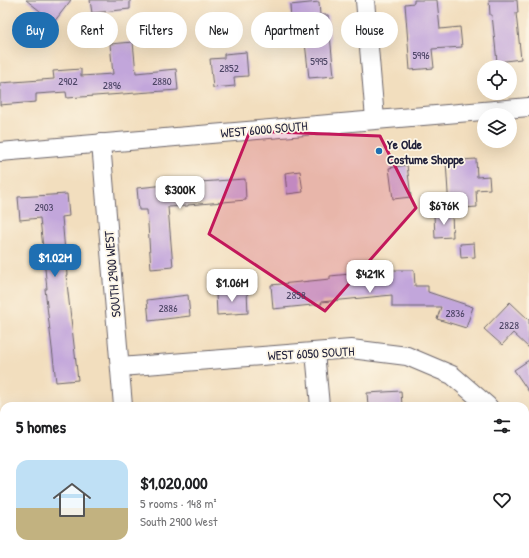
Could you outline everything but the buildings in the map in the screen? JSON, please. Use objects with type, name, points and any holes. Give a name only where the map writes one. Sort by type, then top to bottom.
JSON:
[{"type":"street","points":[[365,0],[375,119]]},
{"type":"street","name":"WEST 6000 SOUTH","points":[[0,152],[529,107]]},
{"type":"street","name":"SOUTH 2900 WEST","points":[[101,143],[123,402]]},
{"type":"street","name":"WEST 6050 SOUTH","points":[[120,367],[351,349],[407,356],[452,375],[483,402]]},
{"type":"street","points":[[315,352],[320,402]]},
{"type":"highlighted area","points":[[250,131],[380,136],[416,208],[325,311],[209,234]]},
{"type":"place","name":"Ye Olde Costume Shoppe","points":[[379,151]]}]
